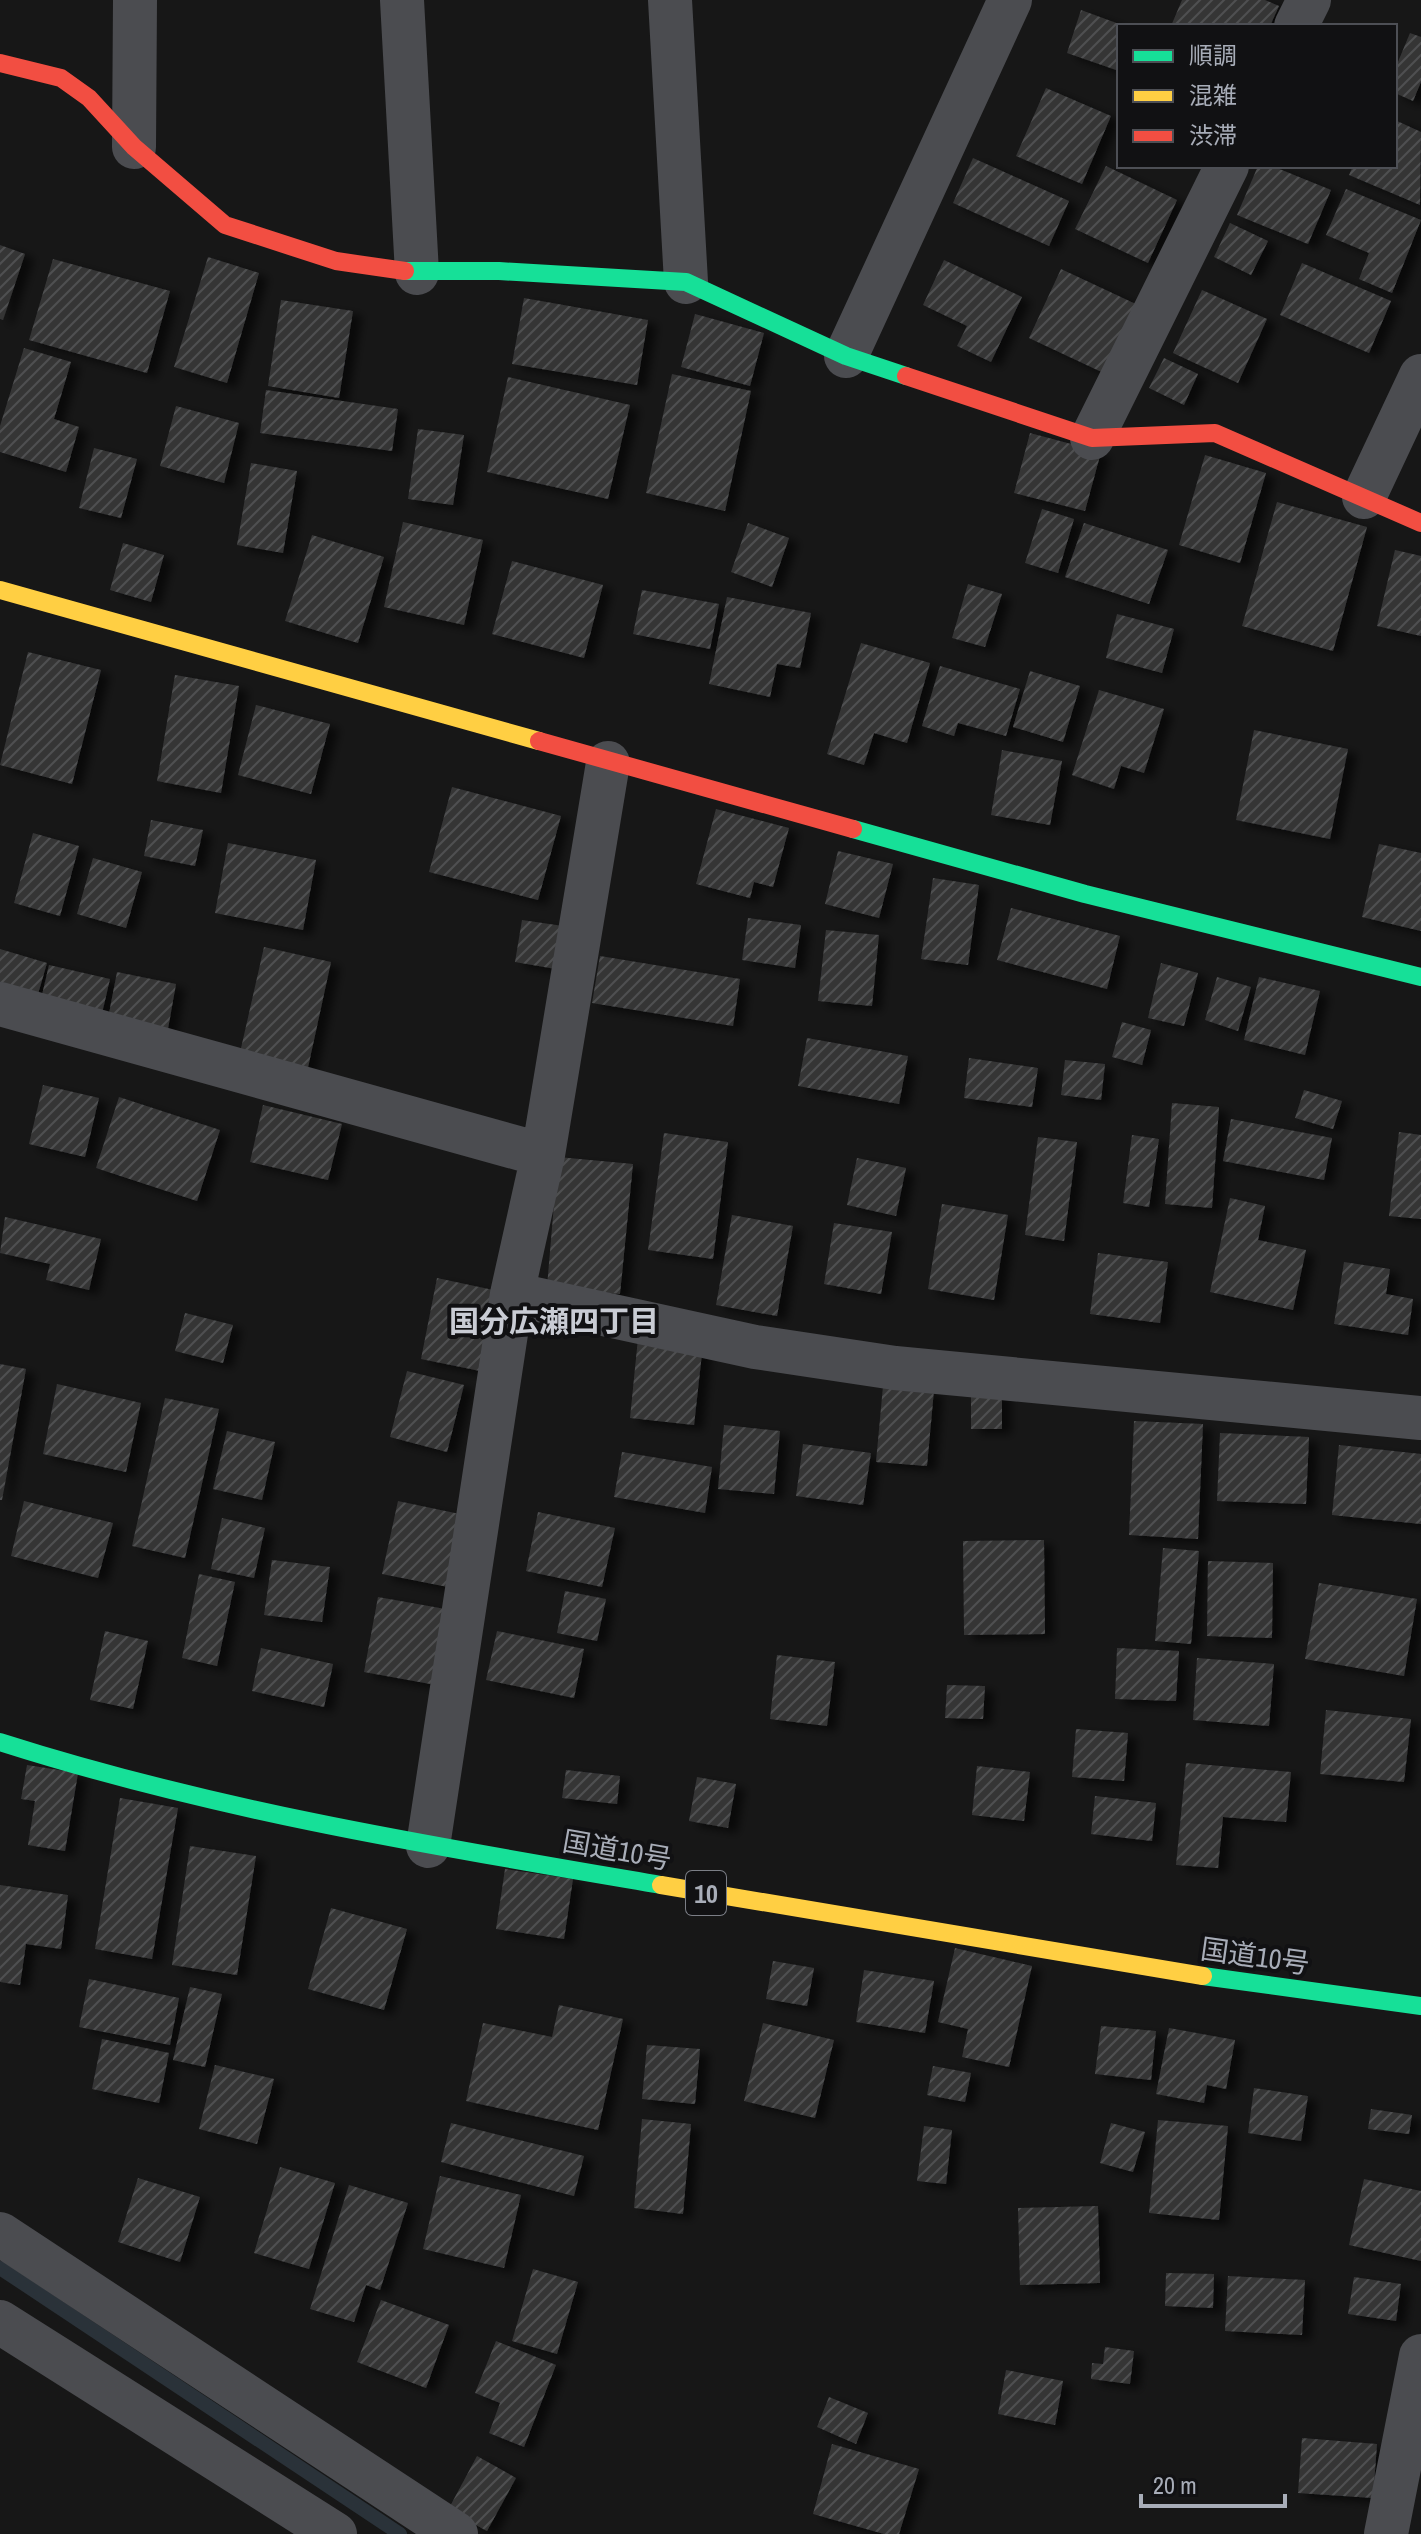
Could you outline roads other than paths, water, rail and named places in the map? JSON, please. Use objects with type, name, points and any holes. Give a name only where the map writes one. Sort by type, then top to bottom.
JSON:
[{"type":"main road","points":[[0,63],[61,78],[89,98],[134,147],[225,225],[336,261],[417,273],[499,271],[686,282],[846,356],[1092,438],[1215,433],[1421,523]]},
{"type":"main road","points":[[0,590],[608,763],[1085,894],[1421,977]]},
{"type":"main road","name":"国道10号","points":[[0,1742],[58,1762],[250,1814],[1223,1981],[1421,2006]]},
{"type":"street","points":[[134,147],[135,0]]},
{"type":"street","points":[[402,0],[417,273]]},
{"type":"street","points":[[670,0],[686,282]]},
{"type":"street","points":[[846,356],[1010,0]]},
{"type":"street","points":[[1297,24],[1309,0]]},
{"type":"street","points":[[1092,438],[1226,168]]},
{"type":"street","points":[[1364,497],[1421,376]]},
{"type":"street","points":[[428,1846],[512,1294],[543,1155],[608,763]]},
{"type":"street","points":[[0,1004],[543,1155]]},
{"type":"street","points":[[512,1294],[755,1347],[895,1368],[1421,1418]]},
{"type":"street","points":[[0,2234],[456,2534]]},
{"type":"street","points":[[0,2322],[335,2534]]},
{"type":"street","points":[[1386,2534],[1421,2356]]},
{"type":"waterway","points":[[0,2268],[400,2534]]},
{"type":"district","name":"国分広瀬四丁目","points":[[554,1321]]}]
